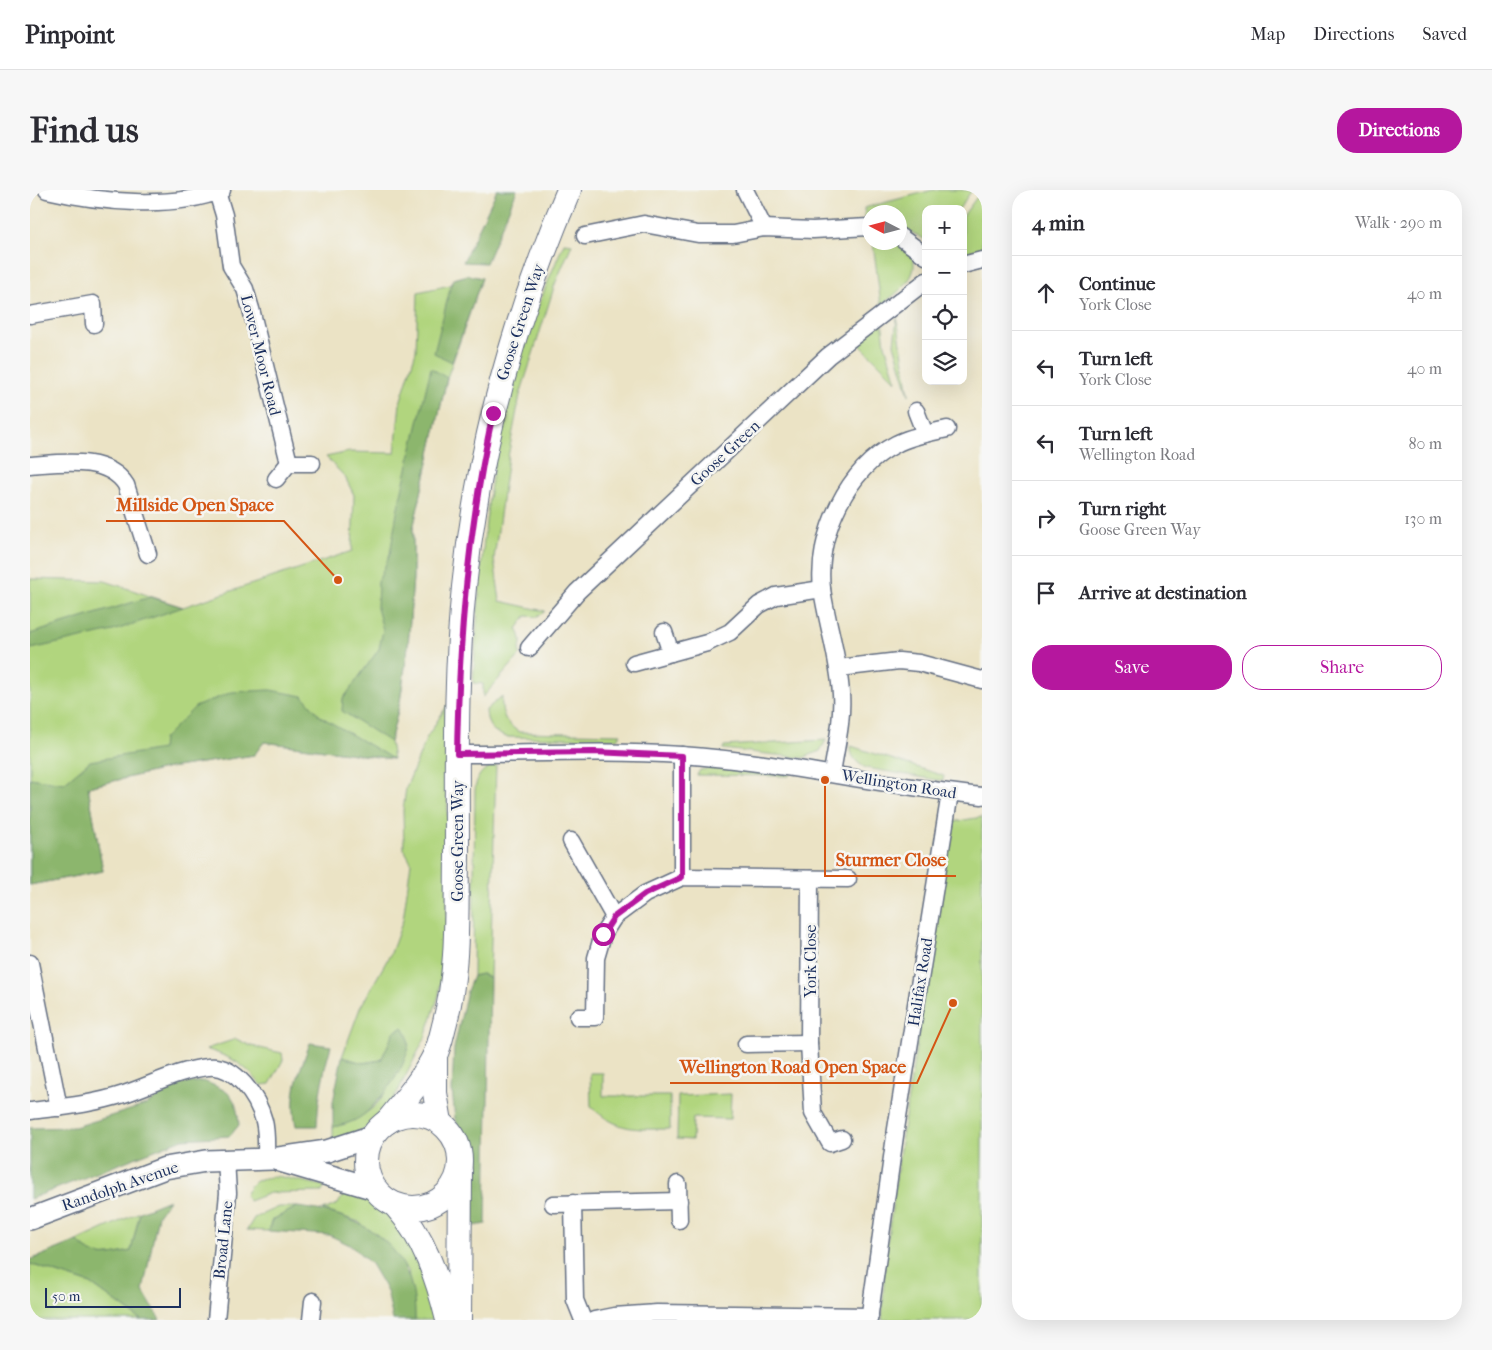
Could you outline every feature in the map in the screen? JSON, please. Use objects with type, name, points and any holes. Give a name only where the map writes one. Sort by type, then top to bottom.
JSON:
[{"type":"main road","name":"Goose Green Way","points":[[440,1122],[435,1093],[435,1054],[450,1004],[455,959],[458,688],[464,587],[482,464],[497,397],[519,316],[548,237],[569,190]]},
{"type":"main road","name":"Goose Green Way","points":[[380,1129],[404,1101],[435,1054]]},
{"type":"main road","points":[[448,1320],[442,1293],[414,1229],[395,1205],[375,1189],[368,1177],[367,1149],[380,1129],[400,1116],[414,1114],[427,1116],[440,1122],[450,1131],[456,1142],[460,1168],[458,1320]]},
{"type":"main road","points":[[395,1205],[409,1208],[423,1207],[437,1202],[448,1193],[456,1181],[460,1168]]},
{"type":"street","name":"Lower Moor Road","points":[[47,190],[112,196],[145,202],[219,191],[231,266],[245,289],[251,309],[289,463]]},
{"type":"street","points":[[746,190],[764,228]]},
{"type":"street","points":[[585,236],[644,224],[698,234],[733,234],[764,228],[813,230],[862,227]]},
{"type":"street","points":[[907,241],[922,253]]},
{"type":"street","points":[[967,264],[982,260]]},
{"type":"street","name":"Goose Green","points":[[531,639],[577,592],[828,356],[922,283]]},
{"type":"street","points":[[30,315],[93,304],[94,324]]},
{"type":"street","points":[[916,411],[925,434]]},
{"type":"street","points":[[832,773],[842,696],[839,668],[822,588],[822,557],[830,529],[843,496],[868,465],[896,444],[947,429]]},
{"type":"street","points":[[276,479],[289,463],[312,463]]},
{"type":"street","points":[[30,465],[85,464],[112,470],[120,475],[126,485],[148,554]]},
{"type":"street","points":[[634,663],[707,643],[730,632],[759,605],[776,596],[822,588]]},
{"type":"street","points":[[664,632],[671,653]]},
{"type":"street","points":[[839,668],[899,661],[919,662],[982,680]]},
{"type":"street","name":"Wellington Road","points":[[457,754],[594,752],[682,756],[832,773],[950,793],[982,796]]},
{"type":"street","points":[[682,756],[682,877]]},
{"type":"street","name":"Halifax Road","points":[[870,1318],[896,1129],[950,793]]},
{"type":"street","points":[[570,841],[614,917]]},
{"type":"street","points":[[578,1017],[595,1017],[596,958],[603,934],[614,917],[645,894],[682,877],[848,880]]},
{"type":"street","name":"York Close","points":[[810,879],[809,1043],[812,1112],[830,1143],[842,1139]]},
{"type":"street","points":[[30,963],[59,1108]]},
{"type":"street","points":[[746,1044],[809,1043]]},
{"type":"street","points":[[30,1111],[59,1108],[123,1095],[186,1072],[209,1066],[225,1069],[240,1079],[259,1106],[265,1122],[269,1159]]},
{"type":"street","name":"Randolph Avenue","points":[[30,1219],[165,1168],[226,1160],[269,1159],[342,1148],[380,1129]]},
{"type":"street","name":"Randolph Avenue","points":[[269,1159],[375,1189]]},
{"type":"street","name":"Broad Lane","points":[[216,1320],[228,1193],[226,1160]]},
{"type":"street","points":[[678,1184],[679,1220]]},
{"type":"street","points":[[553,1204],[679,1201]]},
{"type":"street","points":[[573,1203],[575,1300],[583,1320]]},
{"type":"street","points":[[311,1320],[314,1300]]},
{"type":"street","points":[[594,1320],[614,1316],[657,1313],[759,1318],[870,1318]]},
{"type":"green space","points":[[497,190],[517,190],[486,263],[463,262]]},
{"type":"green space","points":[[933,190],[972,190],[962,205],[922,205],[922,238],[907,230],[907,205],[876,205]]},
{"type":"green space","points":[[982,190],[982,248],[967,252],[967,250],[967,211]]},
{"type":"green space","points":[[564,243],[572,244],[555,284],[520,395],[508,457],[494,559],[500,601],[545,611],[538,617],[526,616],[517,629],[521,637],[519,651],[521,654],[483,697],[483,684],[473,683],[484,537],[494,464],[514,374],[534,317]]},
{"type":"green space","points":[[907,248],[914,261],[914,269],[911,276],[901,289],[881,305],[874,250],[907,250]]},
{"type":"green space","points":[[468,275],[482,278],[447,378],[413,529],[413,577],[408,646],[400,702],[390,742],[393,759],[264,742],[254,755],[169,768],[88,787],[103,871],[30,885],[30,579],[105,581],[183,607],[352,551],[354,495],[345,477],[326,457],[349,452],[395,453],[400,403],[416,351],[418,292],[450,285],[454,279]]},
{"type":"green space","points":[[468,275],[482,278],[452,362],[434,353],[451,285],[454,279]]},
{"type":"green space","points":[[897,318],[909,395],[894,344]]},
{"type":"green space","points":[[882,320],[885,345],[896,381],[857,342]]},
{"type":"green space","points":[[431,368],[447,378],[413,529],[413,577],[408,646],[400,702],[390,742],[342,711],[343,699],[379,649],[383,630],[377,608],[378,582],[390,554],[398,507]]},
{"type":"green space","points":[[150,597],[183,607],[113,631],[31,649],[30,634]]},
{"type":"green space","points":[[270,690],[303,696],[320,716],[393,759],[264,742],[254,755],[169,768],[88,787],[103,871],[30,885],[30,778],[64,783],[90,761],[162,749],[163,739],[195,707],[232,692]]},
{"type":"green space","points":[[502,696],[504,717],[519,732],[621,734],[617,739],[506,737],[497,733],[491,727],[486,710]]},
{"type":"green space","points":[[448,704],[447,923],[439,995],[425,1038],[395,1097],[367,1128],[333,1140],[333,1127],[348,1123],[362,1116],[380,1100],[386,1090],[394,1032],[381,1060],[363,1063],[342,1057],[360,1008],[391,953],[403,920],[411,862],[404,849],[403,810],[406,788],[427,737]]},
{"type":"green space","points":[[826,740],[820,751],[803,758],[723,749],[724,746]]},
{"type":"green space","points":[[851,746],[944,776],[943,781],[866,768],[855,759]]},
{"type":"green space","points":[[496,765],[490,978],[482,974],[473,976],[475,790],[477,781],[483,771]]},
{"type":"green space","points":[[715,767],[790,773],[789,776],[697,775],[700,770]]},
{"type":"green space","points":[[982,817],[982,1320],[882,1320],[885,1259],[901,1142],[952,822]]},
{"type":"green space","points":[[482,974],[490,978],[486,1224],[474,1226],[462,1218],[467,1170],[466,1142],[455,1119],[452,1091],[454,1048],[467,991],[473,976]]},
{"type":"green space","points":[[403,1027],[408,1035],[408,1047],[405,1058],[393,1081],[377,1102],[362,1116],[356,1120],[333,1127],[333,1102],[342,1057],[363,1063],[381,1060],[394,1032]]},
{"type":"green space","points":[[236,1039],[251,1046],[282,1053],[283,1060],[270,1084],[261,1085],[248,1071],[236,1062],[206,1049]]},
{"type":"green space","points":[[310,1043],[331,1046],[321,1086],[317,1126],[296,1126],[294,1093]]},
{"type":"green space","points":[[590,1073],[603,1073],[603,1096],[670,1096],[670,1129],[637,1129],[619,1125],[601,1115],[591,1107]]},
{"type":"green space","points":[[203,1081],[220,1088],[234,1100],[239,1125],[230,1136],[183,1139],[30,1199],[30,1128],[75,1127],[146,1105],[176,1085]]},
{"type":"green space","points":[[731,1094],[730,1119],[693,1118],[692,1140],[677,1139],[678,1096]]},
{"type":"green space","points":[[277,1176],[325,1186],[322,1192],[270,1193],[249,1201],[245,1196],[257,1180]]},
{"type":"green space","points":[[345,1191],[392,1212],[407,1230],[439,1320],[415,1320],[408,1270],[359,1222],[323,1210],[338,1204]]},
{"type":"green space","points":[[169,1200],[158,1215],[143,1291],[160,1320],[141,1320],[91,1284],[30,1264],[30,1260],[77,1241],[90,1252],[96,1254],[108,1255],[131,1251],[140,1212]]},
{"type":"green space","points":[[278,1207],[297,1207],[272,1220],[268,1231],[247,1230],[254,1218]]},
{"type":"green space","points":[[297,1207],[344,1217],[364,1226],[382,1238],[396,1254],[407,1272],[413,1294],[415,1320],[393,1320],[387,1291],[371,1264],[352,1246],[329,1235],[268,1231],[272,1220]]},
{"type":"green space","points":[[140,1212],[131,1251],[108,1255],[96,1254],[90,1252],[77,1241]]},
{"type":"green space","points":[[30,1264],[91,1284],[141,1320],[30,1320]]},
{"type":"place","name":"Millside Open Space","points":[[338,580]]},
{"type":"place","name":"Sturmer Close","points":[[825,780]]},
{"type":"place","name":"Wellington Road Open Space","points":[[953,1003]]},
{"type":"route","points":[[493,413],[473,517],[464,587],[458,688],[457,754],[594,752],[682,756],[682,877],[645,894],[614,917],[603,934]]}]
